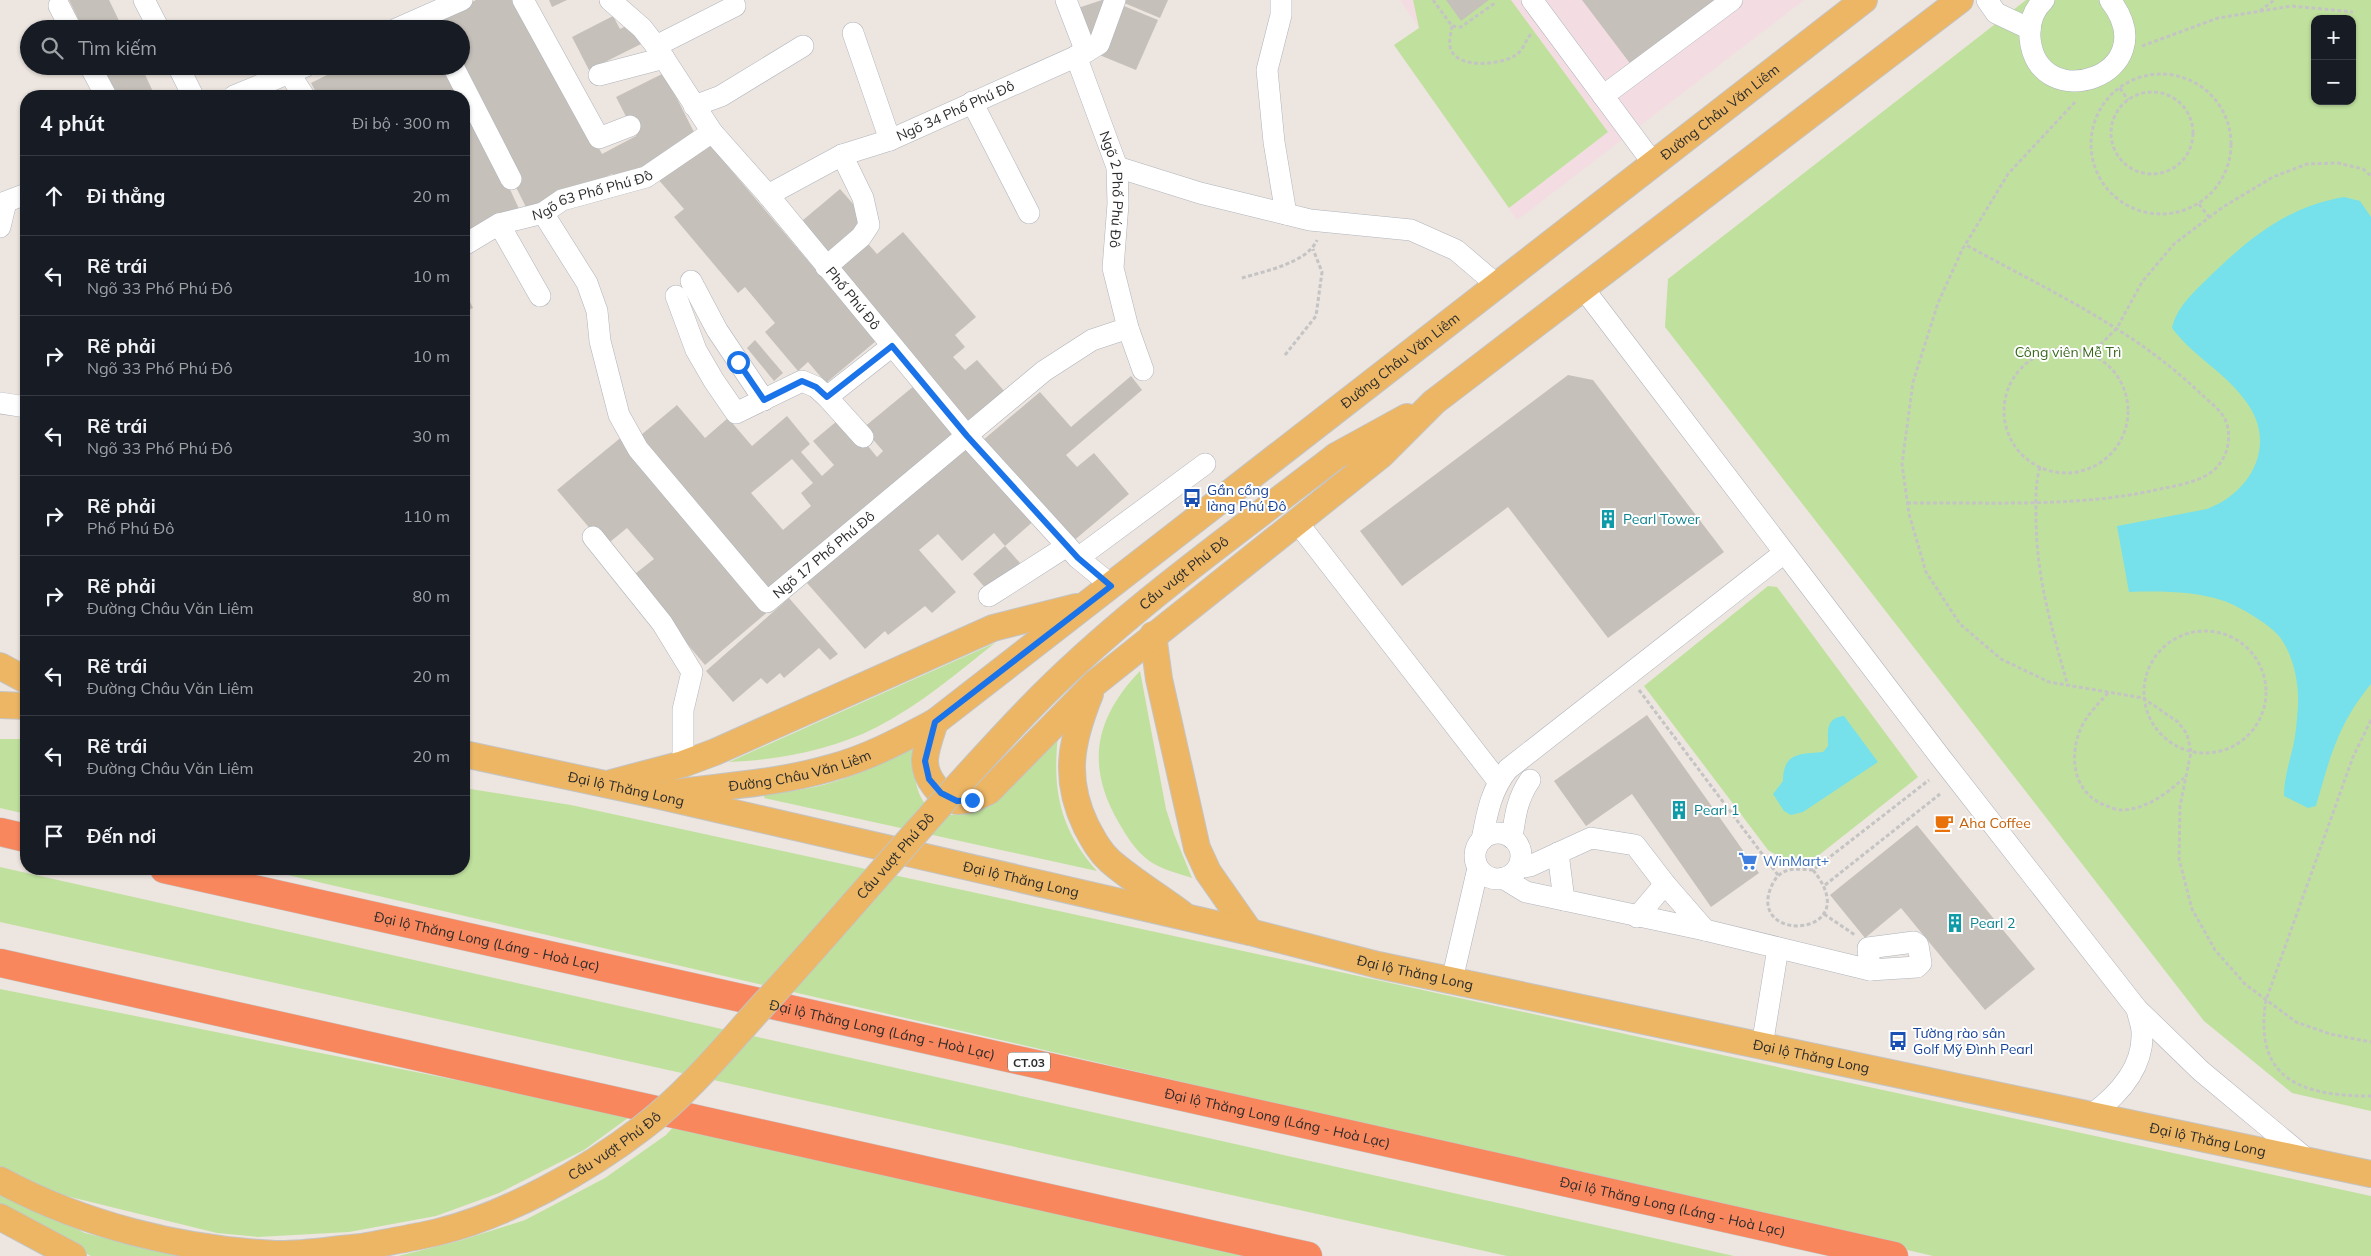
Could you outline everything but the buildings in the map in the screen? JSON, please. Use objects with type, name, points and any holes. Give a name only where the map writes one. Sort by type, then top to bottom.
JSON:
[{"type":"highway","points":[[0,832],[20,837]]},
{"type":"highway","name":"Đại lộ Thăng Long (Láng - Hoà Lạc)","points":[[191,875],[1894,1256]]},
{"type":"highway","points":[[0,963],[1308,1256]]},
{"type":"main road","name":"Đường Châu Văn Liêm","points":[[656,795],[783,779],[831,768],[886,748],[935,722],[1864,0]]},
{"type":"main road","points":[[935,722],[925,761],[929,779],[941,793],[957,801],[972,800],[989,791],[1094,684],[1153,635],[1381,455],[1434,402],[1583,288],[1943,5]]},
{"type":"main road","name":"Cầu vượt Phú Đô","points":[[0,1180],[45,1202],[146,1235],[185,1244],[277,1254],[362,1247],[441,1231],[512,1205],[572,1174],[642,1128],[690,1084],[812,951],[992,748],[1033,705],[1129,616],[1336,456],[1434,402]]},
{"type":"main road","points":[[607,784],[683,764],[761,732],[992,628],[1086,604]]},
{"type":"main road","points":[[1153,635],[1159,679],[1197,848],[1208,872],[1250,932]]},
{"type":"main road","points":[[0,666],[20,677]]},
{"type":"main road","points":[[1094,684],[1079,721],[1071,759],[1074,796],[1081,816],[1098,848],[1110,861],[1190,919]]},
{"type":"main road","points":[[0,705],[20,706]]},
{"type":"main road","name":"Đại lộ Thăng Long","points":[[470,755],[656,795],[1250,932],[1378,965],[2371,1174]]},
{"type":"main road","points":[[0,1217],[74,1256]]},
{"type":"street","points":[[144,0],[154,20]]},
{"type":"street","points":[[434,20],[462,0]]},
{"type":"street","points":[[523,0],[599,138],[630,126]]},
{"type":"street","name":"Phố Phú Đô","points":[[610,0],[642,28],[660,52],[712,132],[768,195],[967,436],[1073,552],[1111,586]]},
{"type":"street","name":"Ngõ 2 Phố Phú Đô","points":[[1066,0],[1117,167],[1118,204],[1113,268],[1128,328],[1143,370]]},
{"type":"street","name":"Ngõ 34 Phố Phú Đô","points":[[768,195],[842,155],[890,140],[1081,54],[1099,44],[1115,0]]},
{"type":"street","points":[[1281,0],[1281,15],[1267,70],[1274,142],[1286,214]]},
{"type":"street","points":[[1532,0],[1653,163]]},
{"type":"street","points":[[1603,96],[1732,0]]},
{"type":"street","points":[[1986,0],[1996,13],[2030,29]]},
{"type":"street","points":[[2044,0],[2032,18],[2030,29],[2031,48],[2038,62],[2049,73],[2064,80],[2079,82],[2097,77],[2109,70],[2119,58],[2124,43],[2124,27],[2120,12],[2110,0]]},
{"type":"street","points":[[59,6],[66,20]]},
{"type":"street","points":[[599,75],[660,52],[735,6]]},
{"type":"street","points":[[853,33],[890,140]]},
{"type":"street","points":[[694,106],[720,96],[803,46]]},
{"type":"street","points":[[95,75],[103,90]]},
{"type":"street","points":[[182,75],[190,90]]},
{"type":"street","points":[[249,90],[285,75]]},
{"type":"street","points":[[298,75],[302,90]]},
{"type":"street","points":[[458,75],[465,90]]},
{"type":"street","points":[[470,99],[511,179]]},
{"type":"street","points":[[972,102],[1029,213]]},
{"type":"street","name":"Ngõ 63 Phố Phú Đô","points":[[470,241],[499,224],[543,213],[562,200],[646,177],[712,132]]},
{"type":"street","points":[[826,267],[861,237],[869,225],[863,198],[842,155]]},
{"type":"street","points":[[1117,167],[1200,193],[1286,214],[1324,221],[1411,230],[1456,250],[1497,284]]},
{"type":"street","points":[[0,227],[3,203],[20,196]]},
{"type":"street","name":"Ngõ 17 Phố Phú Đô","points":[[543,213],[587,283],[597,311],[600,341],[618,415],[638,449],[767,602],[967,436]]},
{"type":"street","points":[[499,224],[540,296]]},
{"type":"street","points":[[691,281],[717,330],[764,400]]},
{"type":"street","points":[[1583,288],[1784,553],[2137,1009],[2201,1071],[2308,1161]]},
{"type":"street","points":[[676,296],[696,350],[736,413],[802,381],[816,387],[827,397],[863,437]]},
{"type":"street","points":[[967,436],[1044,371],[1064,357],[1092,340],[1128,328]]},
{"type":"street","points":[[827,397],[892,346]]},
{"type":"street","points":[[0,403],[20,406]]},
{"type":"street","points":[[989,596],[1073,552],[1205,464]]},
{"type":"street","points":[[1297,522],[1498,781]]},
{"type":"street","points":[[593,537],[662,623],[692,672],[684,710],[683,764]]},
{"type":"street","points":[[1452,980],[1478,868],[1475,854],[1482,840],[1490,800],[1498,781],[1508,769],[1526,754],[1784,553]]},
{"type":"street","points":[[1511,873],[1521,858],[1520,851],[1512,838],[1516,807],[1521,793],[1530,780]]},
{"type":"street","points":[[1482,840],[1496,834],[1512,838]]},
{"type":"street","points":[[1478,868],[1489,877],[1511,873],[1593,838],[1635,845],[1665,884],[1705,930]]},
{"type":"street","points":[[1558,854],[1564,900]]},
{"type":"street","points":[[1511,873],[1526,892],[1705,930],[1870,970],[1917,967],[1921,963],[1918,945],[1914,942],[1870,947],[1830,960]]},
{"type":"street","points":[[1637,916],[1665,884]]},
{"type":"street","points":[[1870,947],[1870,970]]},
{"type":"street","points":[[1762,1046],[1778,948]]},
{"type":"street","points":[[2090,1115],[2109,1102],[2126,1083],[2138,1058],[2142,1032],[2137,1009]]},
{"type":"path","points":[[1433,0],[1452,26],[1461,28],[1495,3]]},
{"type":"path","points":[[2260,11],[2274,0]]},
{"type":"path","points":[[2119,58],[2143,46],[2218,18],[2292,6],[2352,12]]},
{"type":"path","points":[[1452,26],[1450,45],[1455,56],[1463,60],[1485,63],[1507,60],[1516,55],[1530,35],[1547,20]]},
{"type":"path","points":[[2157,74],[2179,76],[2199,85],[2216,99],[2226,118],[2232,142],[2228,166],[2217,187],[2199,204],[2176,213],[2152,214],[2128,206],[2109,191],[2096,171],[2091,147],[2093,126],[2096,119],[2102,106],[2117,90],[2136,79],[2157,74]]},
{"type":"path","points":[[2097,77],[2008,174],[1966,245],[1938,303],[1913,382],[1902,464],[1907,503],[1926,572],[1960,624],[2001,659],[2049,682],[2143,698],[2178,722],[2187,734],[2191,752],[2184,778],[2180,806],[2179,859],[2192,909],[2215,950],[2245,984],[2296,1022],[2330,1034],[2371,1042]]},
{"type":"path","points":[[2144,93],[2163,94],[2181,103],[2189,114],[2193,126],[2193,139],[2189,152],[2180,163],[2168,171],[2155,174],[2141,172],[2128,166],[2119,156],[2113,144],[2111,130],[2114,117],[2121,106],[2131,98],[2144,93]]},
{"type":"path","points":[[2091,354],[2117,328],[2142,282],[2174,244],[2209,217],[2273,176],[2307,164],[2338,163],[2362,169],[2371,176]]},
{"type":"path","points":[[2199,204],[2209,217]]},
{"type":"path","points":[[1242,278],[1282,267],[1313,249],[1324,221]]},
{"type":"path","points":[[1907,503],[2036,502],[2132,496],[2178,485],[2206,475],[2220,464],[2227,450],[2229,433],[2224,418],[2185,379],[2117,328],[1966,245]]},
{"type":"path","points":[[1286,355],[1316,316],[1322,272],[1313,249]]},
{"type":"path","points":[[2056,349],[2077,349],[2091,354],[2113,370],[2124,387],[2128,408],[2123,434],[2118,446],[2103,461],[2085,470],[2065,474],[2040,467],[2027,460],[2013,446],[2005,427],[2003,406],[2008,386],[2020,368],[2036,356],[2056,349]]},
{"type":"path","points":[[2040,467],[2035,485],[2036,541],[2040,578],[2048,617],[2068,686]]},
{"type":"path","points":[[2205,630],[2226,634],[2244,644],[2257,660],[2265,679],[2266,699],[2260,719],[2248,736],[2231,748],[2211,753],[2191,752],[2173,745],[2158,733],[2148,716],[2143,698],[2145,677],[2153,658],[2167,643],[2185,634],[2205,630]]},
{"type":"path","points":[[1636,685],[1778,875]]},
{"type":"path","points":[[2108,693],[2091,712],[2079,732],[2074,754],[2074,772],[2084,791],[2100,804],[2122,811],[2142,807],[2164,796],[2184,778]]},
{"type":"path","points":[[2371,720],[2353,758],[2266,1000],[2262,1023],[2266,1046],[2277,1068],[2291,1081],[2316,1091],[2346,1096],[2371,1096]]},
{"type":"path","points":[[1813,870],[1825,884],[1828,904],[1824,914],[1815,922],[1805,926],[1787,925],[1775,919],[1769,910],[1768,896],[1778,875],[1787,869],[1813,870],[1929,780]]},
{"type":"path","points":[[1825,884],[1940,794]]},
{"type":"path","points":[[1824,914],[1870,947]]},
{"type":"shaded area","points":[[1400,0],[1804,0],[1517,220],[1394,45],[1419,28]]},
{"type":"green space","points":[[1413,0],[1511,0],[1608,132],[1509,208],[1394,45],[1419,28]]},
{"type":"green space","name":"Công viên Mễ Trì","points":[[2026,0],[2371,0],[2371,1111],[2292,1093],[2204,1021],[1665,327],[1668,279]]},
{"type":"green space","points":[[1768,586],[1777,587],[1918,777],[1814,859],[1801,861],[1790,860],[1768,850],[1644,686]]},
{"type":"green space","points":[[995,643],[923,699],[893,718],[860,735],[824,748],[786,756],[729,762]]},
{"type":"green space","points":[[1140,671],[1166,809],[1192,878],[1169,871],[1150,862],[1140,852],[1130,841],[1119,823],[1108,802],[1102,781],[1099,762],[1100,743],[1105,724],[1113,706]]},
{"type":"green space","points":[[1058,736],[1056,774],[1061,808],[1074,840],[1097,871],[764,798],[765,793],[805,789],[844,779],[881,764],[916,745],[915,775],[920,795],[925,803],[932,810],[942,814],[962,814]]},
{"type":"green space","points":[[0,739],[20,739],[20,813],[0,808]]},
{"type":"green space","points":[[470,789],[571,805],[2371,1196],[2371,1256],[1933,1256],[288,875],[470,875]]},
{"type":"green space","points":[[0,867],[20,871],[20,875],[36,875],[1734,1256],[1507,1256],[0,922]]},
{"type":"green space","points":[[0,989],[632,1115],[584,1150],[499,1193],[436,1216],[349,1232],[258,1237],[217,1233],[50,1192],[0,1167]]},
{"type":"green space","points":[[677,1123],[1256,1256],[398,1256],[459,1241],[525,1220],[605,1178],[666,1135]]},
{"type":"green space","points":[[0,1192],[85,1233],[177,1256],[91,1256],[0,1209]]},
{"type":"water","points":[[2344,197],[2360,201],[2371,217],[2371,684],[2350,713],[2336,742],[2316,806],[2308,808],[2284,796],[2286,777],[2295,737],[2298,696],[2294,669],[2284,643],[2274,631],[2261,621],[2224,601],[2189,593],[2129,592],[2117,526],[2207,509],[2222,502],[2236,492],[2246,480],[2254,467],[2259,452],[2260,437],[2257,422],[2241,395],[2190,348],[2172,328],[2174,321],[2181,307],[2196,290],[2222,264],[2253,238],[2304,208]]},
{"type":"water","points":[[1844,716],[1878,762],[1803,812],[1791,815],[1784,811],[1773,794],[1783,781],[1786,765],[1795,756],[1823,752],[1828,746],[1829,726],[1833,720]]},
{"type":"place","name":"Gần cổng làng Phú Đô","points":[[1192,498]]},
{"type":"place","name":"Pearl Tower","points":[[1608,519]]},
{"type":"place","name":"Pearl 1","points":[[1679,810]]},
{"type":"place","name":"Aha Coffee","points":[[1944,823]]},
{"type":"place","name":"WinMart+","points":[[1748,861]]},
{"type":"place","name":"Pearl 2","points":[[1955,923]]},
{"type":"place","name":"Tường rào sân Golf Mỹ Đình Pearl","points":[[1898,1041]]},
{"type":"route","points":[[738,362],[764,400],[802,381],[816,387],[827,397],[892,346],[967,436],[1078,558],[1111,586],[935,722],[928,743],[925,761],[929,779],[941,793],[957,801],[972,800]]}]
